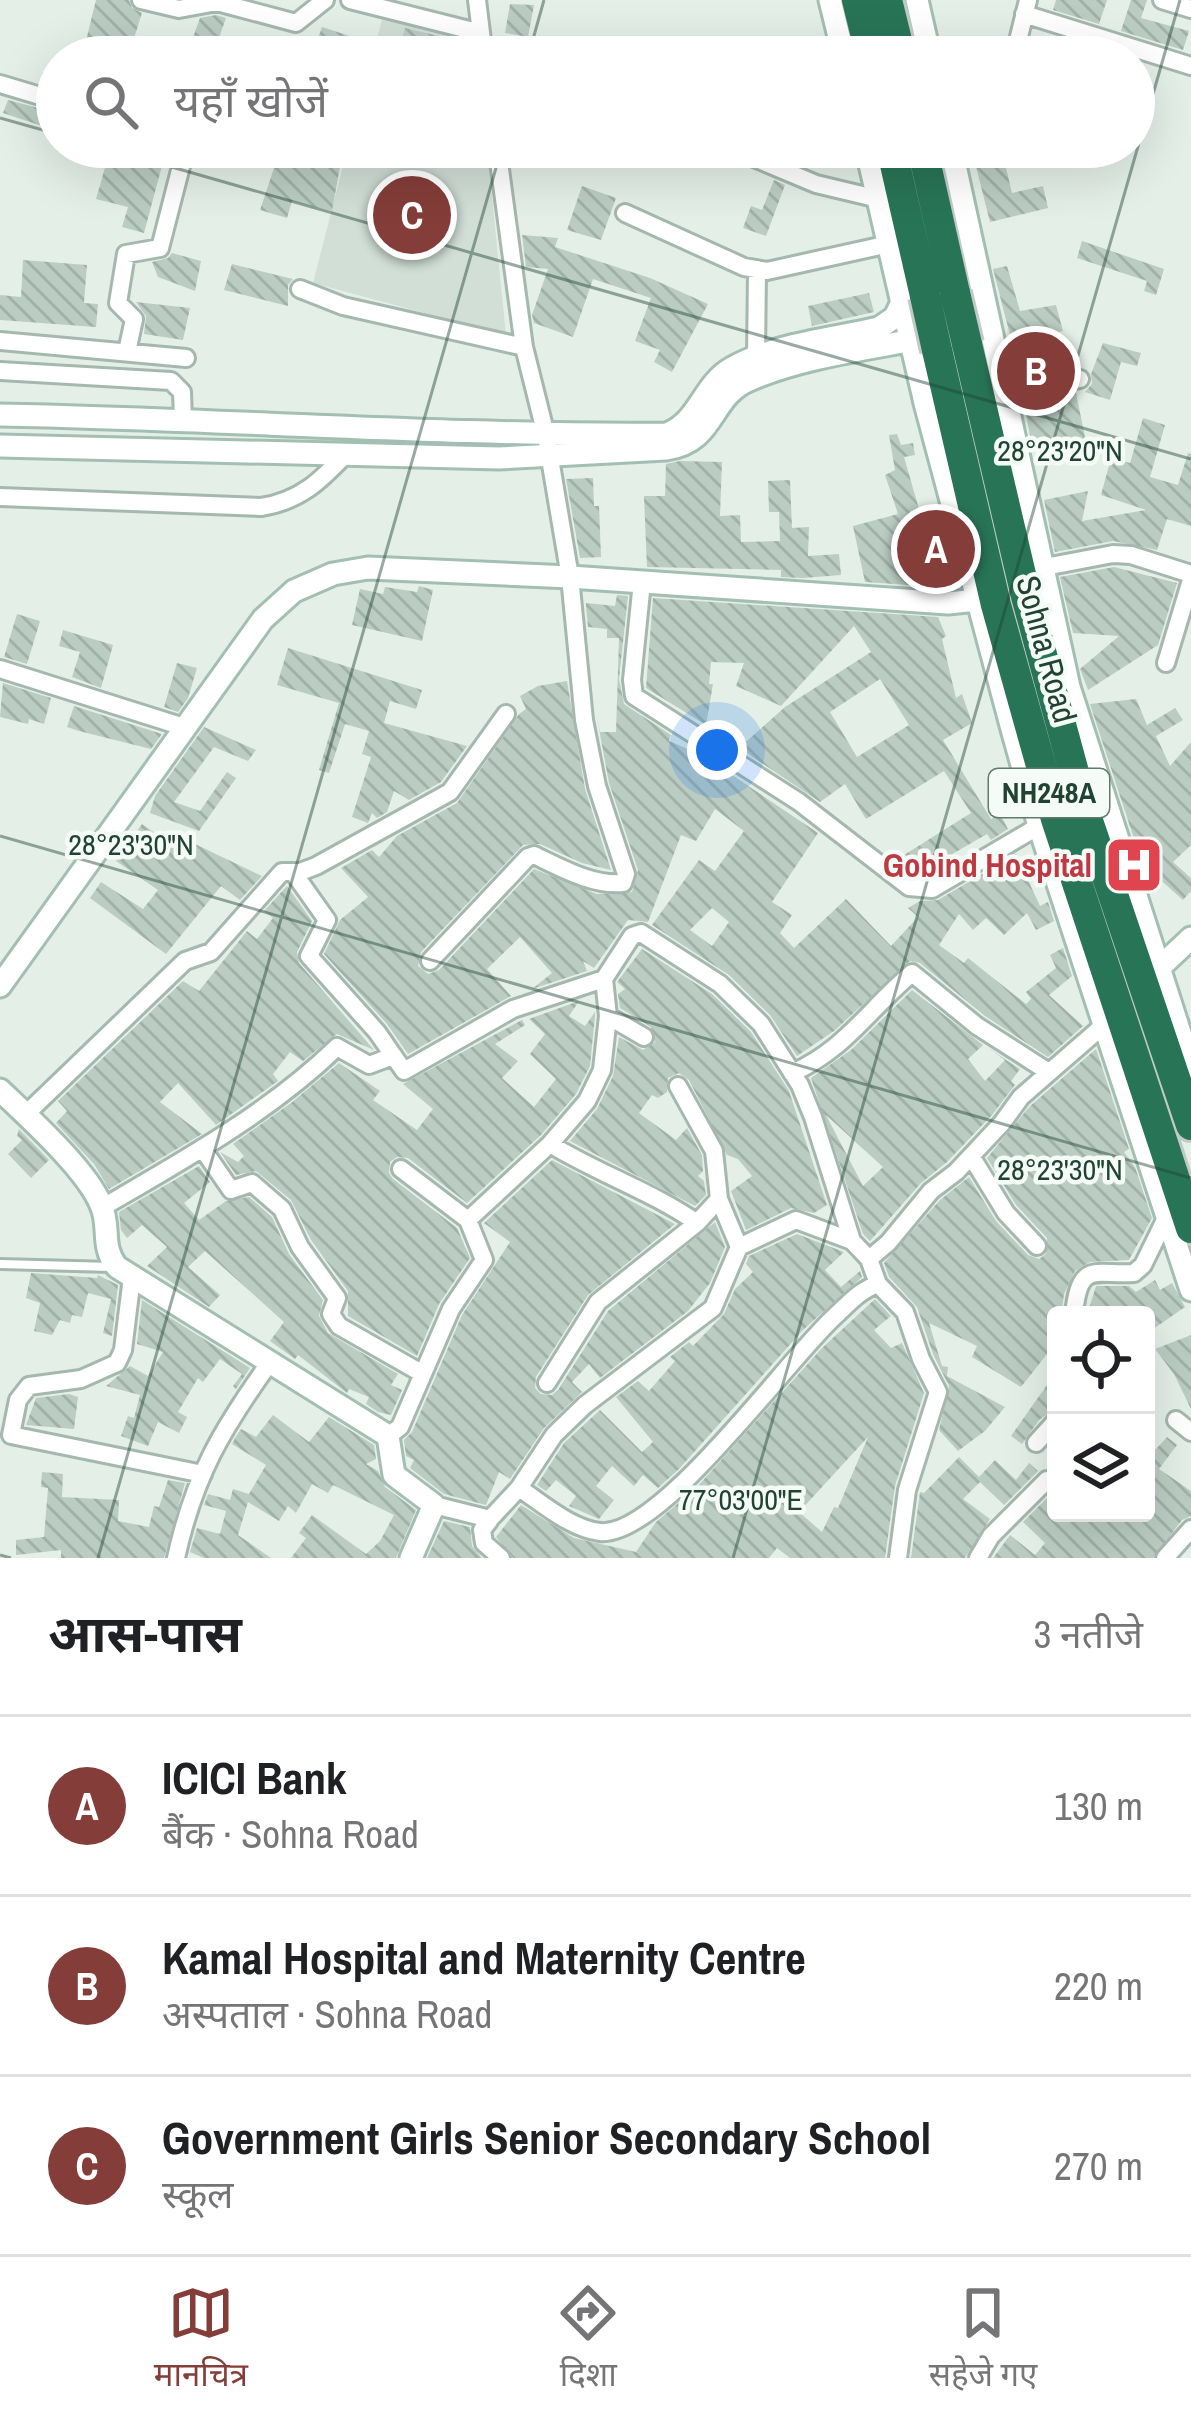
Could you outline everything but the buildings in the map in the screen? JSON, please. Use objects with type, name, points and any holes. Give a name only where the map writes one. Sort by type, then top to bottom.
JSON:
[{"type":"highway","points":[[857,0],[866,36]]},
{"type":"highway","points":[[887,0],[896,36]]},
{"type":"highway","name":"Sohna Road","points":[[896,168],[928,297],[951,340],[1084,808],[1191,1125]]},
{"type":"highway","name":"Sohna Road","points":[[923,168],[928,297]]},
{"type":"highway","name":"Sohna Road","points":[[951,340],[996,605],[1179,1222]]},
{"type":"street","points":[[141,0],[179,9],[218,2],[296,23],[325,0]]},
{"type":"street","points":[[350,0],[481,33]]},
{"type":"street","points":[[477,0],[481,36]]},
{"type":"street","points":[[830,0],[839,36]]},
{"type":"street","points":[[917,0],[925,36]]},
{"type":"street","points":[[1162,0],[1191,9]]},
{"type":"street","points":[[1026,7],[1107,36]]},
{"type":"street","points":[[1155,53],[1191,66]]},
{"type":"street","points":[[0,84],[36,95]]},
{"type":"street","points":[[127,352],[134,319],[118,303],[126,254],[160,248],[181,168]]},
{"type":"street","points":[[430,961],[530,856],[616,885],[623,883],[626,874],[597,786],[584,720],[569,577],[524,347],[500,168]]},
{"type":"street","points":[[778,168],[816,184],[879,199]]},
{"type":"street","points":[[0,446],[347,453],[546,445],[667,434],[683,428],[728,370],[757,357],[879,328],[928,297],[890,244],[871,168]]},
{"type":"street","points":[[951,168],[951,340],[977,600],[1040,826],[1105,1024],[1179,1222],[1191,1290]]},
{"type":"street","points":[[625,213],[767,271],[890,244]]},
{"type":"street","points":[[757,269],[757,357]]},
{"type":"street","points":[[300,289],[343,305],[524,347]]},
{"type":"street","points":[[951,340],[1005,394],[1069,687],[1191,1067]]},
{"type":"street","points":[[0,415],[183,419],[546,445],[684,447],[698,439],[733,389],[748,380],[787,368],[951,340]]},
{"type":"street","points":[[0,341],[186,358]]},
{"type":"street","points":[[0,370],[171,381],[182,392],[183,419]]},
{"type":"street","points":[[1005,394],[1080,380]]},
{"type":"street","points":[[0,497],[261,507],[295,500],[347,453]]},
{"type":"street","points":[[1045,567],[1113,554],[1191,577],[1166,664]]},
{"type":"street","points":[[0,986],[263,619],[293,591],[333,574],[368,568],[948,603],[977,600]]},
{"type":"street","points":[[642,582],[634,696],[799,802],[909,887],[932,889],[1040,826]]},
{"type":"street","points":[[0,669],[188,728]]},
{"type":"street","points":[[26,1114],[185,962],[212,952],[275,877],[316,866],[450,792],[506,714]]},
{"type":"street","points":[[293,872],[327,920],[309,956],[365,1018],[404,1071],[512,1009],[604,979],[632,936],[641,933],[736,997],[761,1024],[813,1118],[852,1241],[869,1259],[878,1284],[905,1312],[920,1359],[938,1392],[907,1490],[898,1558]]},
{"type":"street","points":[[1158,969],[1191,938]]},
{"type":"street","points":[[792,1073],[839,1047],[883,997],[912,973],[977,1026],[1047,1071]]},
{"type":"street","points":[[468,1220],[550,1144],[587,1101],[602,1070],[608,1016],[604,979]]},
{"type":"street","points":[[608,1016],[644,1037]]},
{"type":"street","points":[[869,1259],[1047,1071],[1105,1024]]},
{"type":"street","points":[[103,1207],[202,1148],[318,1069],[337,1047],[369,1065],[393,1056]]},
{"type":"street","points":[[679,1086],[714,1151],[719,1199],[739,1247]]},
{"type":"street","points":[[0,1090],[69,1161],[103,1207],[104,1241],[125,1272],[388,1436],[394,1475],[434,1505],[489,1521]]},
{"type":"street","points":[[550,1144],[697,1223]]},
{"type":"street","points":[[202,1148],[231,1190],[252,1183],[282,1209],[300,1247],[337,1298],[331,1314],[339,1325],[423,1374]]},
{"type":"street","points":[[971,1156],[1006,1214],[1037,1246]]},
{"type":"street","points":[[388,1436],[400,1427],[451,1310],[484,1263],[468,1220],[401,1169]]},
{"type":"street","points":[[547,1383],[598,1302],[697,1223],[719,1199]]},
{"type":"street","points":[[501,1558],[484,1543],[482,1530],[519,1488],[554,1435],[585,1405],[713,1308],[739,1247],[796,1220],[852,1241]]},
{"type":"street","points":[[1075,1306],[1090,1275],[1098,1270],[1134,1273],[1179,1222]]},
{"type":"street","points":[[125,1272],[123,1350],[117,1363],[81,1379],[29,1386],[18,1400],[11,1435],[202,1474]]},
{"type":"street","points":[[519,1488],[568,1520],[599,1532],[622,1529],[648,1515],[678,1490],[806,1342],[863,1290],[878,1284]]},
{"type":"street","points":[[176,1558],[186,1512],[221,1430],[270,1361]]},
{"type":"street","points":[[1176,1420],[1191,1432]]},
{"type":"street","points":[[1036,1444],[1047,1431]]},
{"type":"street","points":[[978,1558],[991,1536],[1047,1480]]},
{"type":"street","points":[[411,1558],[434,1505]]},
{"type":"street","points":[[1165,1558],[1191,1529]]},
{"type":"lane","points":[[0,1264],[125,1272]]},
{"type":"shaded area","points":[[383,16],[467,36],[378,36]]},
{"type":"shaded area","points":[[343,168],[489,168],[506,335],[313,283]]},
{"type":"place","name":"Government Girls Senior Secondary School","points":[[412,215]]},
{"type":"place","name":"Kamal Hospital and Maternity Centre","points":[[1036,371]]},
{"type":"place","name":"ICICI Bank","points":[[936,549]]},
{"type":"place","name":"Gobind Hospital","points":[[1134,865]]}]
